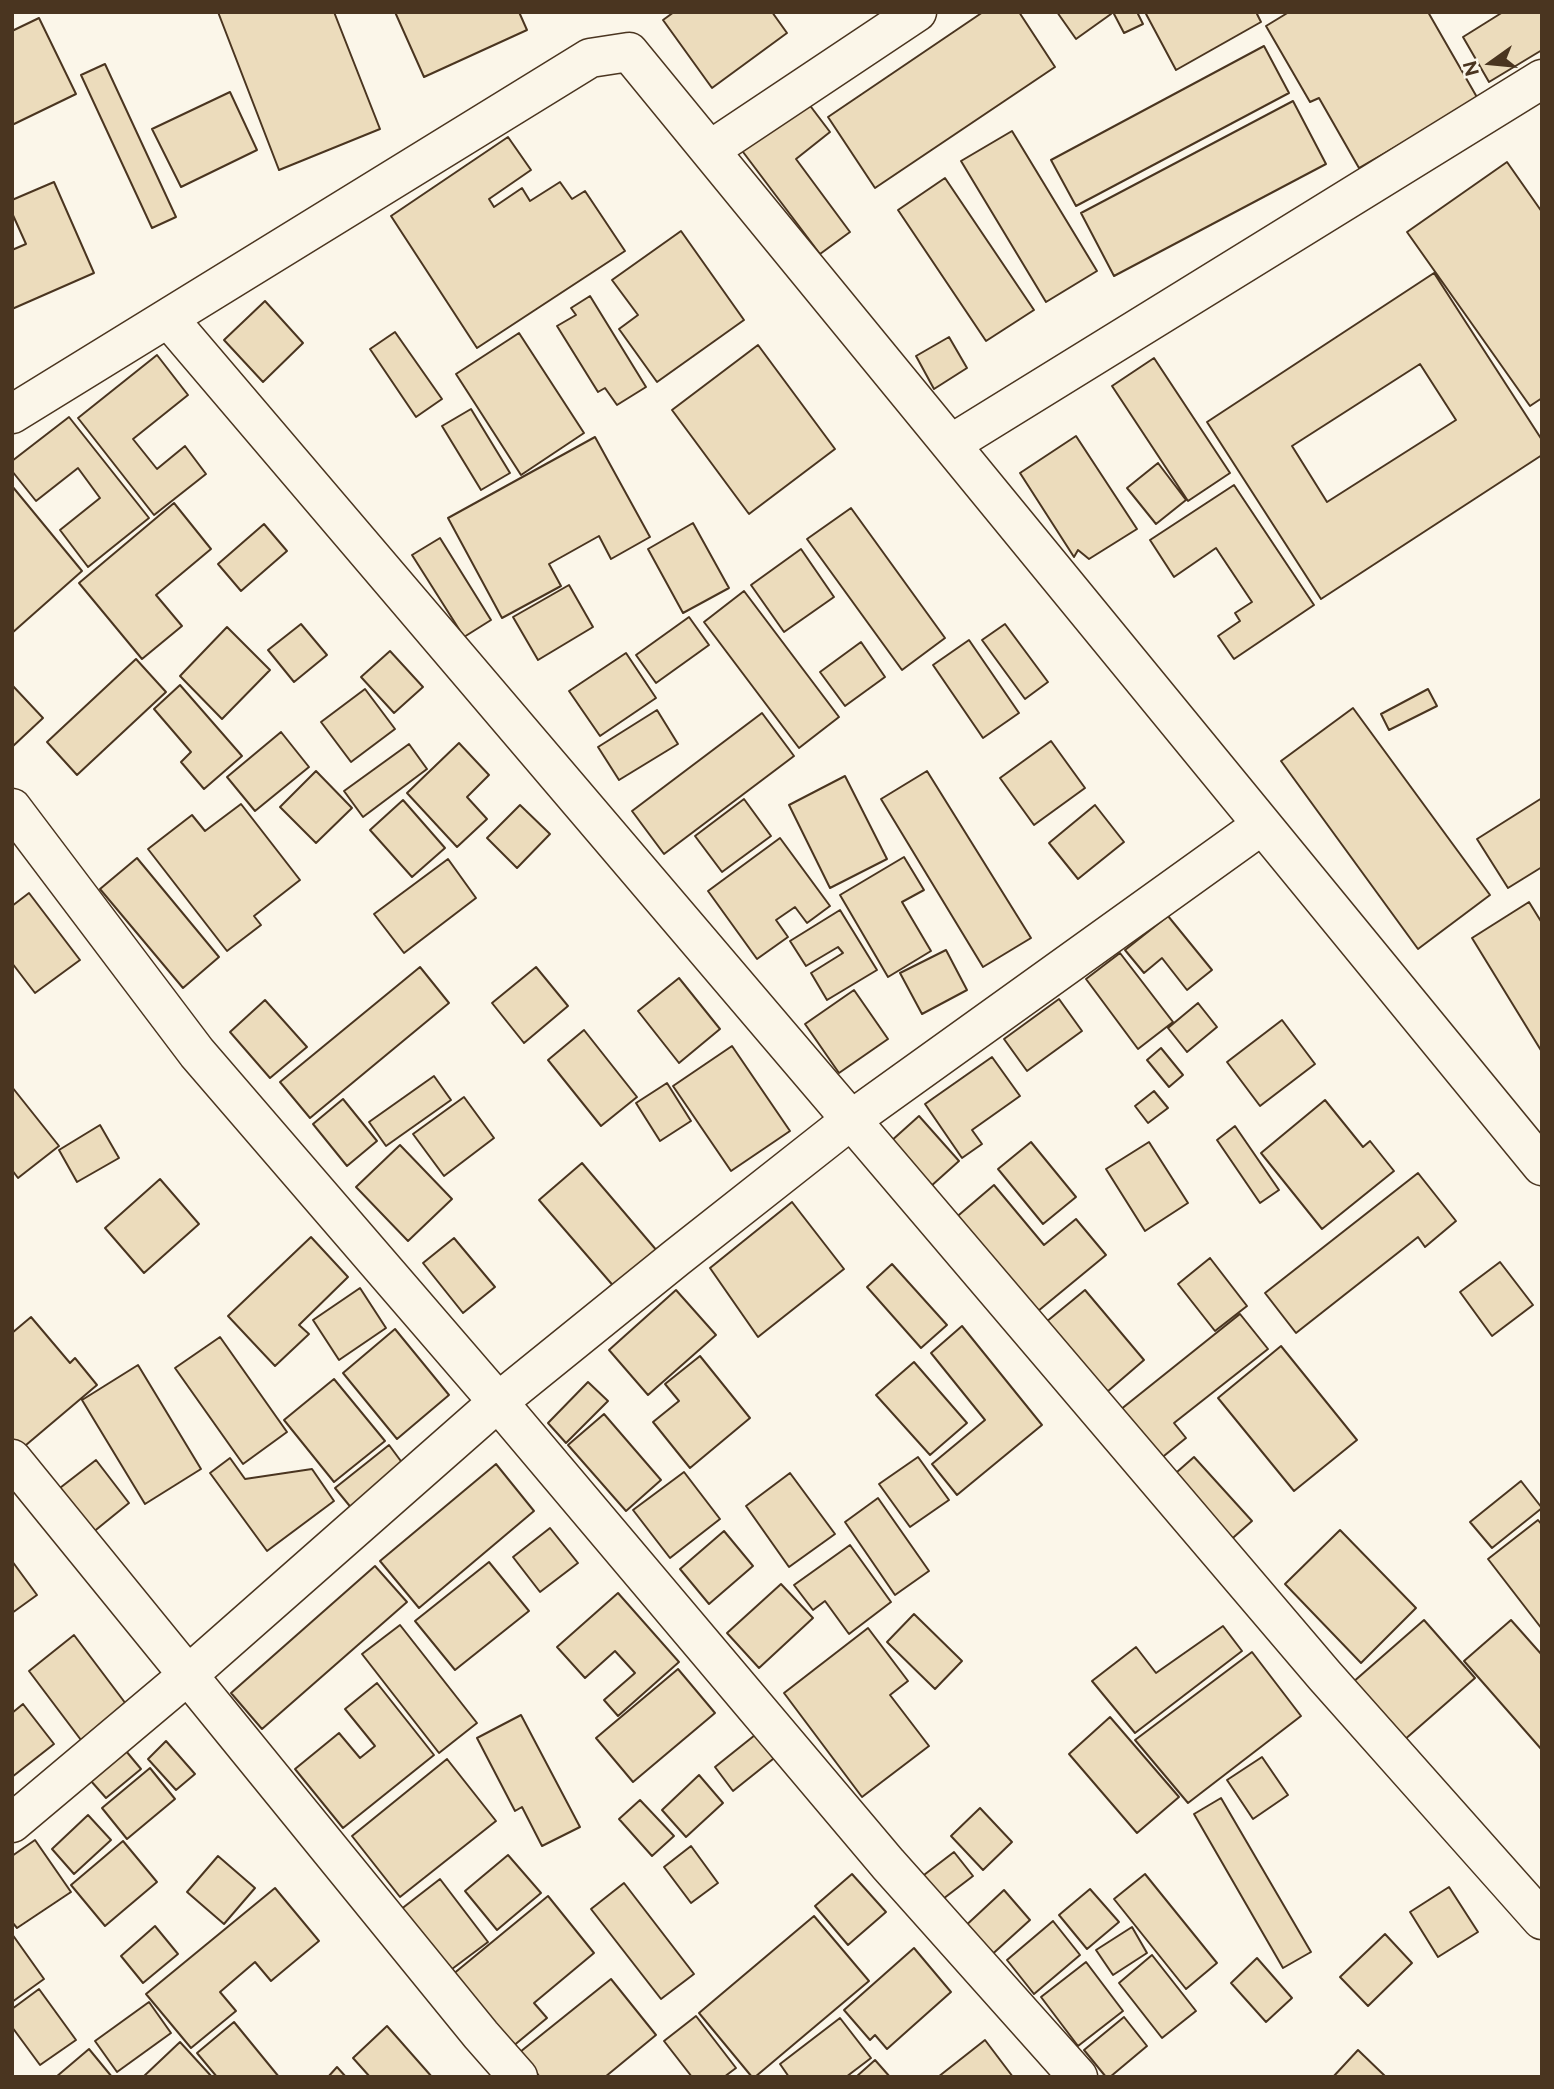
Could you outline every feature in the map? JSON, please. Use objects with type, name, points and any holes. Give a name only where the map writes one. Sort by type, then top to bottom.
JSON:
[{"type":"street","points":[[710,150],[917,12]]},
{"type":"street","points":[[12,414],[590,58],[629,52],[1542,1167]]},
{"type":"street","points":[[951,444],[1542,79]]},
{"type":"street","points":[[168,318],[1307,1655],[1542,1920]]},
{"type":"street","points":[[12,808],[197,1053],[498,1402],[888,1864],[1078,2077]]},
{"type":"street","points":[[12,1823],[188,1675],[498,1402],[851,1120],[1262,825]]},
{"type":"street","points":[[12,1459],[518,2077]]},
{"type":"building","points":[[218,12],[334,12],[380,129],[279,170]]},
{"type":"building","points":[[395,12],[519,12],[527,30],[424,77]]},
{"type":"building","points":[[674,12],[772,12],[787,33],[712,88],[663,20]]},
{"type":"building","points":[[983,12],[1019,12],[1055,67],[875,188],[828,117]]},
{"type":"building","points":[[1057,12],[1110,12],[1111,14],[1076,39]]},
{"type":"building","points":[[1113,12],[1137,12],[1143,24],[1124,33]]},
{"type":"building","points":[[1145,12],[1256,12],[1261,22],[1176,70]]},
{"type":"building","points":[[1289,12],[1428,12],[1478,99],[1359,168],[1319,98],[1310,102],[1266,26]]},
{"type":"building","points":[[1503,12],[1542,12],[1542,50],[1489,82],[1463,37]]},
{"type":"building","points":[[39,18],[76,94],[12,125],[12,31]]},
{"type":"building","points":[[1264,46],[1289,93],[1076,206],[1051,160]]},
{"type":"building","points":[[105,64],[176,217],[152,228],[81,75]]},
{"type":"building","points":[[230,92],[257,150],[181,187],[152,129]]},
{"type":"building","points":[[802,95],[830,132],[796,159],[850,232],[820,254],[737,144]]},
{"type":"building","points":[[1293,101],[1326,164],[1114,276],[1081,213]]},
{"type":"building","points":[[1012,131],[1097,271],[1046,302],[961,161]]},
{"type":"building","points":[[508,137],[531,170],[489,199],[494,207],[522,188],[530,201],[560,182],[572,199],[585,191],[625,251],[477,348],[391,216]]},
{"type":"building","points":[[1507,162],[1542,212],[1542,398],[1530,406],[1407,232]]},
{"type":"building","points":[[945,178],[1034,310],[986,341],[898,210]]},
{"type":"building","points":[[54,182],[94,273],[12,309],[12,250],[26,244],[12,213],[12,200]]},
{"type":"building","points":[[681,231],[744,320],[657,382],[619,329],[638,315],[612,280]]},
{"type":"building","points":[[1434,273],[1542,440],[1542,455],[1321,599],[1207,422]],"holes":[[[1420,364],[1456,420],[1327,502],[1292,446]]]},
{"type":"building","points":[[590,296],[646,387],[617,405],[605,388],[598,392],[557,326],[576,315],[571,308]]},
{"type":"building","points":[[265,301],[303,343],[263,382],[224,340]]},
{"type":"building","points":[[395,332],[442,399],[416,417],[370,349]]},
{"type":"building","points":[[519,333],[584,433],[521,475],[456,374]]},
{"type":"building","points":[[949,337],[967,368],[934,389],[916,356]]},
{"type":"building","points":[[758,345],[835,449],[749,514],[672,410]]},
{"type":"building","points":[[157,355],[188,395],[133,439],[157,469],[185,446],[206,474],[154,515],[78,418]]},
{"type":"building","points":[[1154,358],[1230,473],[1188,501],[1112,386]]},
{"type":"building","points":[[471,409],[510,473],[481,490],[442,426]]},
{"type":"building","points":[[69,417],[149,518],[88,567],[60,530],[100,498],[78,468],[36,501],[12,471],[12,461]]},
{"type":"building","points":[[1076,436],[1137,529],[1089,559],[1078,550],[1074,557],[1020,473]]},
{"type":"building","points":[[595,437],[650,537],[611,559],[599,536],[549,564],[561,586],[502,618],[448,518]]},
{"type":"building","points":[[1158,463],[1186,500],[1156,524],[1127,488]]},
{"type":"building","points":[[1234,485],[1314,605],[1234,659],[1218,636],[1240,621],[1235,613],[1252,602],[1216,548],[1174,577],[1150,540]]},
{"type":"building","points":[[12,486],[82,571],[12,633]]},
{"type":"building","points":[[174,503],[211,549],[156,595],[182,626],[142,659],[79,583]]},
{"type":"building","points":[[851,508],[945,638],[902,670],[807,539]]},
{"type":"building","points":[[693,523],[729,588],[683,613],[648,549]]},
{"type":"building","points":[[264,524],[287,551],[241,591],[218,564]]},
{"type":"building","points":[[440,538],[491,620],[464,637],[412,555]]},
{"type":"building","points":[[801,549],[834,597],[784,632],[751,585]]},
{"type":"building","points":[[569,585],[593,627],[538,660],[513,617]]},
{"type":"building","points":[[744,591],[839,717],[799,748],[704,622]]},
{"type":"building","points":[[689,617],[709,645],[656,683],[636,655]]},
{"type":"building","points":[[301,624],[327,655],[294,682],[268,650]]},
{"type":"building","points":[[1005,624],[1048,682],[1025,699],[982,640]]},
{"type":"building","points":[[227,627],[270,670],[222,719],[180,676]]},
{"type":"building","points":[[969,640],[1019,713],[983,738],[933,665]]},
{"type":"building","points":[[861,642],[885,677],[845,706],[820,672]]},
{"type":"building","points":[[390,651],[423,687],[394,713],[361,677]]},
{"type":"building","points":[[626,653],[656,698],[600,736],[569,691]]},
{"type":"building","points":[[136,659],[166,692],[77,775],[47,742]]},
{"type":"building","points":[[12,685],[43,718],[12,747]]},
{"type":"building","points":[[180,685],[242,756],[204,789],[181,762],[191,752],[154,709]]},
{"type":"building","points":[[365,689],[395,729],[351,762],[321,722]]},
{"type":"building","points":[[1428,689],[1437,706],[1389,730],[1381,714]]},
{"type":"building","points":[[1353,708],[1490,895],[1418,949],[1281,761]]},
{"type":"building","points":[[657,710],[678,744],[619,780],[598,747]]},
{"type":"building","points":[[762,713],[794,756],[664,854],[632,811]]},
{"type":"building","points":[[281,732],[309,767],[255,811],[227,777]]},
{"type":"building","points":[[1051,741],[1085,788],[1034,825],[1000,778]]},
{"type":"building","points":[[459,743],[489,775],[467,797],[487,819],[457,847],[407,793]]},
{"type":"building","points":[[409,744],[427,769],[363,817],[344,791]]},
{"type":"building","points":[[316,771],[352,808],[316,843],[280,807]]},
{"type":"building","points":[[927,771],[1031,938],[983,967],[881,799]]},
{"type":"building","points":[[845,776],[887,859],[830,888],[789,805]]},
{"type":"building","points":[[1542,798],[1542,867],[1508,888],[1477,839]]},
{"type":"building","points":[[744,799],[771,836],[722,872],[695,836]]},
{"type":"building","points":[[403,800],[445,848],[412,877],[370,830]]},
{"type":"building","points":[[241,804],[300,880],[254,916],[261,925],[227,951],[148,849],[192,815],[205,831]]},
{"type":"building","points":[[520,805],[550,834],[517,868],[487,838]]},
{"type":"building","points":[[1095,805],[1124,842],[1078,879],[1049,843]]},
{"type":"building","points":[[780,838],[830,906],[807,923],[795,907],[776,920],[788,937],[757,959],[708,891]]},
{"type":"building","points":[[904,857],[924,890],[902,902],[931,951],[888,977],[840,895]]},
{"type":"building","points":[[137,858],[219,957],[183,988],[100,889]]},
{"type":"building","points":[[448,859],[476,898],[404,953],[374,914]]},
{"type":"building","points":[[29,893],[80,960],[35,993],[12,963],[12,906]]},
{"type":"building","points":[[1529,902],[1542,923],[1542,1052],[1472,938]]},
{"type":"building","points":[[840,910],[877,970],[827,1000],[811,973],[843,953],[838,947],[806,966],[790,941]]},
{"type":"building","points":[[1168,916],[1212,970],[1187,990],[1162,958],[1144,973],[1125,950]]},
{"type":"building","points":[[946,950],[967,990],[922,1014],[900,973]]},
{"type":"building","points":[[1120,953],[1173,1022],[1138,1049],[1086,979]]},
{"type":"building","points":[[420,967],[449,1003],[310,1118],[280,1082]]},
{"type":"building","points":[[536,967],[568,1006],[524,1043],[492,1003]]},
{"type":"building","points":[[679,978],[720,1029],[679,1063],[638,1011]]},
{"type":"building","points":[[854,990],[888,1039],[839,1073],[805,1024]]},
{"type":"building","points":[[1059,999],[1082,1031],[1027,1071],[1004,1039]]},
{"type":"building","points":[[265,1000],[307,1047],[270,1078],[230,1032]]},
{"type":"building","points":[[1198,1003],[1217,1027],[1187,1052],[1168,1028]]},
{"type":"building","points":[[1282,1020],[1315,1064],[1260,1106],[1227,1062]]},
{"type":"building","points":[[584,1030],[637,1097],[601,1126],[548,1060]]},
{"type":"building","points":[[732,1046],[790,1131],[731,1171],[673,1086]]},
{"type":"building","points":[[1161,1048],[1183,1075],[1169,1087],[1147,1060]]},
{"type":"building","points":[[992,1057],[1020,1096],[972,1130],[982,1144],[962,1158],[925,1104]]},
{"type":"building","points":[[434,1076],[451,1100],[386,1146],[369,1122]]},
{"type":"building","points":[[667,1083],[691,1121],[660,1141],[636,1103]]},
{"type":"building","points":[[12,1087],[59,1146],[18,1178],[12,1170]]},
{"type":"building","points":[[1154,1091],[1168,1108],[1148,1123],[1135,1106]]},
{"type":"building","points":[[464,1097],[494,1138],[444,1176],[413,1134]]},
{"type":"building","points":[[343,1099],[377,1141],[347,1166],[313,1124]]},
{"type":"building","points":[[1325,1100],[1363,1147],[1370,1141],[1394,1171],[1322,1229],[1261,1153]]},
{"type":"building","points":[[919,1116],[959,1161],[930,1187],[890,1142]]},
{"type":"building","points":[[100,1125],[119,1158],[77,1182],[59,1150]]},
{"type":"building","points":[[1235,1126],[1279,1190],[1260,1203],[1217,1140]]},
{"type":"building","points":[[1031,1142],[1076,1197],[1043,1224],[998,1169]]},
{"type":"building","points":[[1149,1142],[1188,1203],[1145,1231],[1106,1169]]},
{"type":"building","points":[[400,1145],[452,1199],[408,1241],[356,1187]]},
{"type":"building","points":[[582,1163],[658,1252],[616,1289],[539,1200]]},
{"type":"building","points":[[1418,1173],[1456,1221],[1425,1247],[1418,1237],[1296,1333],[1265,1293]]},
{"type":"building","points":[[160,1179],[199,1224],[144,1273],[105,1228]]},
{"type":"building","points":[[994,1185],[1044,1245],[1076,1219],[1106,1255],[1032,1316],[953,1220]]},
{"type":"building","points":[[792,1202],[844,1269],[758,1337],[710,1268]]},
{"type":"building","points":[[311,1237],[348,1277],[299,1325],[309,1334],[275,1366],[228,1316]]},
{"type":"building","points":[[454,1238],[495,1287],[463,1313],[423,1263]]},
{"type":"building","points":[[1210,1258],[1247,1306],[1215,1331],[1178,1284]]},
{"type":"building","points":[[1500,1262],[1533,1305],[1492,1336],[1460,1292]]},
{"type":"building","points":[[892,1264],[947,1325],[921,1348],[867,1287]]},
{"type":"building","points":[[360,1288],[386,1328],[339,1360],[313,1320]]},
{"type":"building","points":[[676,1290],[716,1335],[648,1395],[609,1350]]},
{"type":"building","points":[[1085,1290],[1144,1360],[1100,1398],[1040,1327]]},
{"type":"building","points":[[1240,1314],[1268,1349],[1174,1423],[1186,1438],[1154,1464],[1115,1414]]},
{"type":"building","points":[[31,1317],[70,1363],[75,1358],[97,1385],[13,1456],[12,1333]]},
{"type":"building","points":[[962,1326],[1042,1425],[957,1495],[932,1464],[985,1420],[931,1353]]},
{"type":"building","points":[[395,1329],[449,1395],[397,1439],[343,1373]]},
{"type":"building","points":[[220,1337],[287,1432],[243,1464],[175,1368]]},
{"type":"building","points":[[1281,1346],[1357,1440],[1294,1491],[1218,1398]]},
{"type":"building","points":[[700,1356],[750,1418],[690,1468],[653,1422],[679,1401],[665,1384]]},
{"type":"building","points":[[914,1362],[967,1423],[930,1455],[876,1395]]},
{"type":"building","points":[[138,1365],[201,1469],[145,1504],[82,1400]]},
{"type":"building","points":[[334,1379],[385,1441],[334,1482],[284,1420]]},
{"type":"building","points":[[588,1382],[608,1401],[566,1443],[548,1423]]},
{"type":"building","points":[[604,1414],[661,1480],[626,1511],[568,1445]]},
{"type":"building","points":[[389,1445],[406,1468],[353,1510],[335,1488]]},
{"type":"building","points":[[918,1457],[949,1500],[910,1527],[879,1484]]},
{"type":"building","points":[[1194,1457],[1252,1521],[1226,1544],[1169,1479]]},
{"type":"building","points":[[230,1458],[245,1479],[312,1469],[334,1501],[267,1551],[210,1473]]},
{"type":"building","points":[[96,1460],[129,1503],[81,1542],[47,1498]]},
{"type":"building","points":[[496,1464],[534,1511],[419,1608],[380,1561]]},
{"type":"building","points":[[684,1472],[720,1519],[670,1558],[633,1510]]},
{"type":"building","points":[[790,1473],[835,1534],[789,1567],[746,1506]]},
{"type":"building","points":[[1521,1481],[1542,1508],[1492,1548],[1470,1522]]},
{"type":"building","points":[[878,1498],[929,1571],[895,1595],[845,1522]]},
{"type":"building","points":[[1538,1520],[1542,1525],[1542,1629],[1488,1559]]},
{"type":"building","points":[[550,1528],[578,1563],[540,1592],[513,1557]]},
{"type":"building","points":[[1340,1530],[1416,1608],[1361,1663],[1285,1584]]},
{"type":"building","points":[[724,1531],[753,1566],[709,1604],[680,1569]]},
{"type":"building","points":[[850,1545],[891,1602],[849,1634],[825,1601],[813,1610],[794,1585]]},
{"type":"building","points":[[12,1561],[37,1595],[12,1613]]},
{"type":"building","points":[[489,1562],[529,1611],[455,1670],[415,1621]]},
{"type":"building","points":[[375,1566],[407,1602],[262,1729],[231,1693]]},
{"type":"building","points":[[781,1584],[813,1618],[759,1668],[727,1633]]},
{"type":"building","points":[[618,1593],[679,1662],[618,1716],[604,1700],[635,1673],[615,1651],[585,1678],[557,1647]]},
{"type":"building","points":[[914,1614],[962,1661],[935,1689],[887,1642]]},
{"type":"building","points":[[1424,1620],[1475,1678],[1403,1741],[1352,1683]]},
{"type":"building","points":[[1511,1620],[1542,1655],[1542,1750],[1464,1661]]},
{"type":"building","points":[[400,1625],[477,1723],[439,1753],[362,1654]]},
{"type":"building","points":[[1223,1626],[1242,1651],[1135,1733],[1092,1681],[1136,1647],[1156,1673]]},
{"type":"building","points":[[868,1628],[908,1681],[890,1695],[929,1746],[862,1797],[784,1693]]},
{"type":"building","points":[[74,1635],[126,1704],[81,1740],[29,1671]]},
{"type":"building","points":[[1252,1652],[1301,1716],[1188,1803],[1135,1740]]},
{"type":"building","points":[[678,1669],[715,1713],[633,1782],[596,1738]]},
{"type":"building","points":[[377,1683],[434,1755],[343,1828],[295,1769],[339,1733],[360,1758],[375,1746],[345,1709]]},
{"type":"building","points":[[23,1704],[54,1744],[12,1777],[12,1713]]},
{"type":"building","points":[[521,1715],[580,1827],[542,1846],[522,1807],[515,1811],[477,1738]]},
{"type":"building","points":[[1110,1717],[1179,1797],[1137,1833],[1069,1754]]},
{"type":"building","points":[[760,1731],[778,1755],[733,1791],[715,1767]]},
{"type":"building","points":[[166,1741],[195,1774],[176,1790],[148,1759]]},
{"type":"building","points":[[126,1751],[141,1769],[106,1798],[91,1781]]},
{"type":"building","points":[[1262,1757],[1288,1795],[1253,1819],[1227,1780]]},
{"type":"building","points":[[447,1759],[496,1821],[400,1897],[352,1836]]},
{"type":"building","points":[[150,1768],[175,1799],[127,1839],[102,1808]]},
{"type":"building","points":[[699,1775],[723,1803],[686,1837],[662,1810]]},
{"type":"building","points":[[1221,1798],[1311,1952],[1283,1968],[1194,1814]]},
{"type":"building","points":[[640,1800],[674,1836],[652,1856],[619,1819]]},
{"type":"building","points":[[980,1808],[1012,1842],[983,1870],[951,1836]]},
{"type":"building","points":[[88,1815],[111,1840],[74,1874],[52,1849]]},
{"type":"building","points":[[35,1840],[71,1892],[17,1928],[12,1922],[12,1856]]},
{"type":"building","points":[[123,1841],[157,1882],[105,1926],[71,1885]]},
{"type":"building","points":[[691,1846],[718,1883],[691,1903],[664,1867]]},
{"type":"building","points":[[954,1852],[973,1876],[939,1902],[920,1878]]},
{"type":"building","points":[[508,1855],[541,1893],[497,1930],[465,1891]]},
{"type":"building","points":[[218,1856],[255,1888],[224,1924],[187,1892]]},
{"type":"building","points":[[852,1874],[886,1912],[848,1945],[815,1906]]},
{"type":"building","points":[[1145,1874],[1217,1963],[1186,1989],[1114,1899]]},
{"type":"building","points":[[440,1879],[488,1942],[448,1972],[400,1910]]},
{"type":"building","points":[[624,1883],[694,1974],[661,1999],[591,1909]]},
{"type":"building","points":[[1449,1887],[1478,1932],[1438,1957],[1410,1912]]},
{"type":"building","points":[[275,1888],[319,1941],[271,1981],[255,1962],[220,1992],[236,2011],[191,2048],[146,1994]]},
{"type":"building","points":[[1090,1889],[1119,1922],[1087,1949],[1059,1915]]},
{"type":"building","points":[[1004,1890],[1030,1920],[987,1959],[961,1930]]},
{"type":"building","points":[[548,1896],[594,1953],[534,2003],[547,2018],[512,2047],[452,1975]]},
{"type":"building","points":[[814,1916],[869,1981],[752,2077],[699,2013]]},
{"type":"building","points":[[1053,1921],[1080,1955],[1034,1994],[1007,1960]]},
{"type":"building","points":[[155,1926],[178,1954],[143,1983],[121,1956]]},
{"type":"building","points":[[1132,1927],[1147,1953],[1113,1975],[1096,1950]]},
{"type":"building","points":[[12,1934],[44,1979],[12,2002]]},
{"type":"building","points":[[1385,1934],[1412,1963],[1368,2006],[1340,1977]]},
{"type":"building","points":[[914,1948],[951,1992],[887,2049],[875,2035],[870,2040],[844,2010]]},
{"type":"building","points":[[1152,1955],[1196,2011],[1162,2038],[1119,1983]]},
{"type":"building","points":[[1257,1958],[1292,1998],[1266,2022],[1231,1983]]},
{"type":"building","points":[[1086,1962],[1123,2011],[1078,2046],[1041,1997]]},
{"type":"building","points":[[611,1979],[656,2035],[605,2077],[540,2077],[520,2052]]},
{"type":"building","points":[[39,1989],[76,2040],[40,2065],[12,2027],[12,2009]]},
{"type":"building","points":[[149,2002],[171,2033],[117,2072],[95,2041]]},
{"type":"building","points":[[696,2016],[736,2068],[724,2077],[692,2077],[664,2041]]},
{"type":"building","points":[[1124,2017],[1147,2046],[1110,2077],[1106,2077],[1084,2050]]},
{"type":"building","points":[[840,2018],[871,2058],[846,2077],[789,2077],[780,2064]]},
{"type":"building","points":[[234,2022],[279,2077],[217,2077],[197,2053]]},
{"type":"building","points":[[387,2026],[432,2077],[370,2077],[353,2058]]},
{"type":"building","points":[[985,2040],[1013,2077],[938,2077]]},
{"type":"building","points":[[180,2042],[212,2077],[143,2077]]},
{"type":"building","points":[[89,2049],[112,2077],[56,2077]]},
{"type":"building","points":[[1358,2050],[1386,2077],[1333,2077]]},
{"type":"building","points":[[875,2060],[890,2077],[856,2077]]},
{"type":"building","points":[[337,2067],[346,2077],[328,2077]]}]
